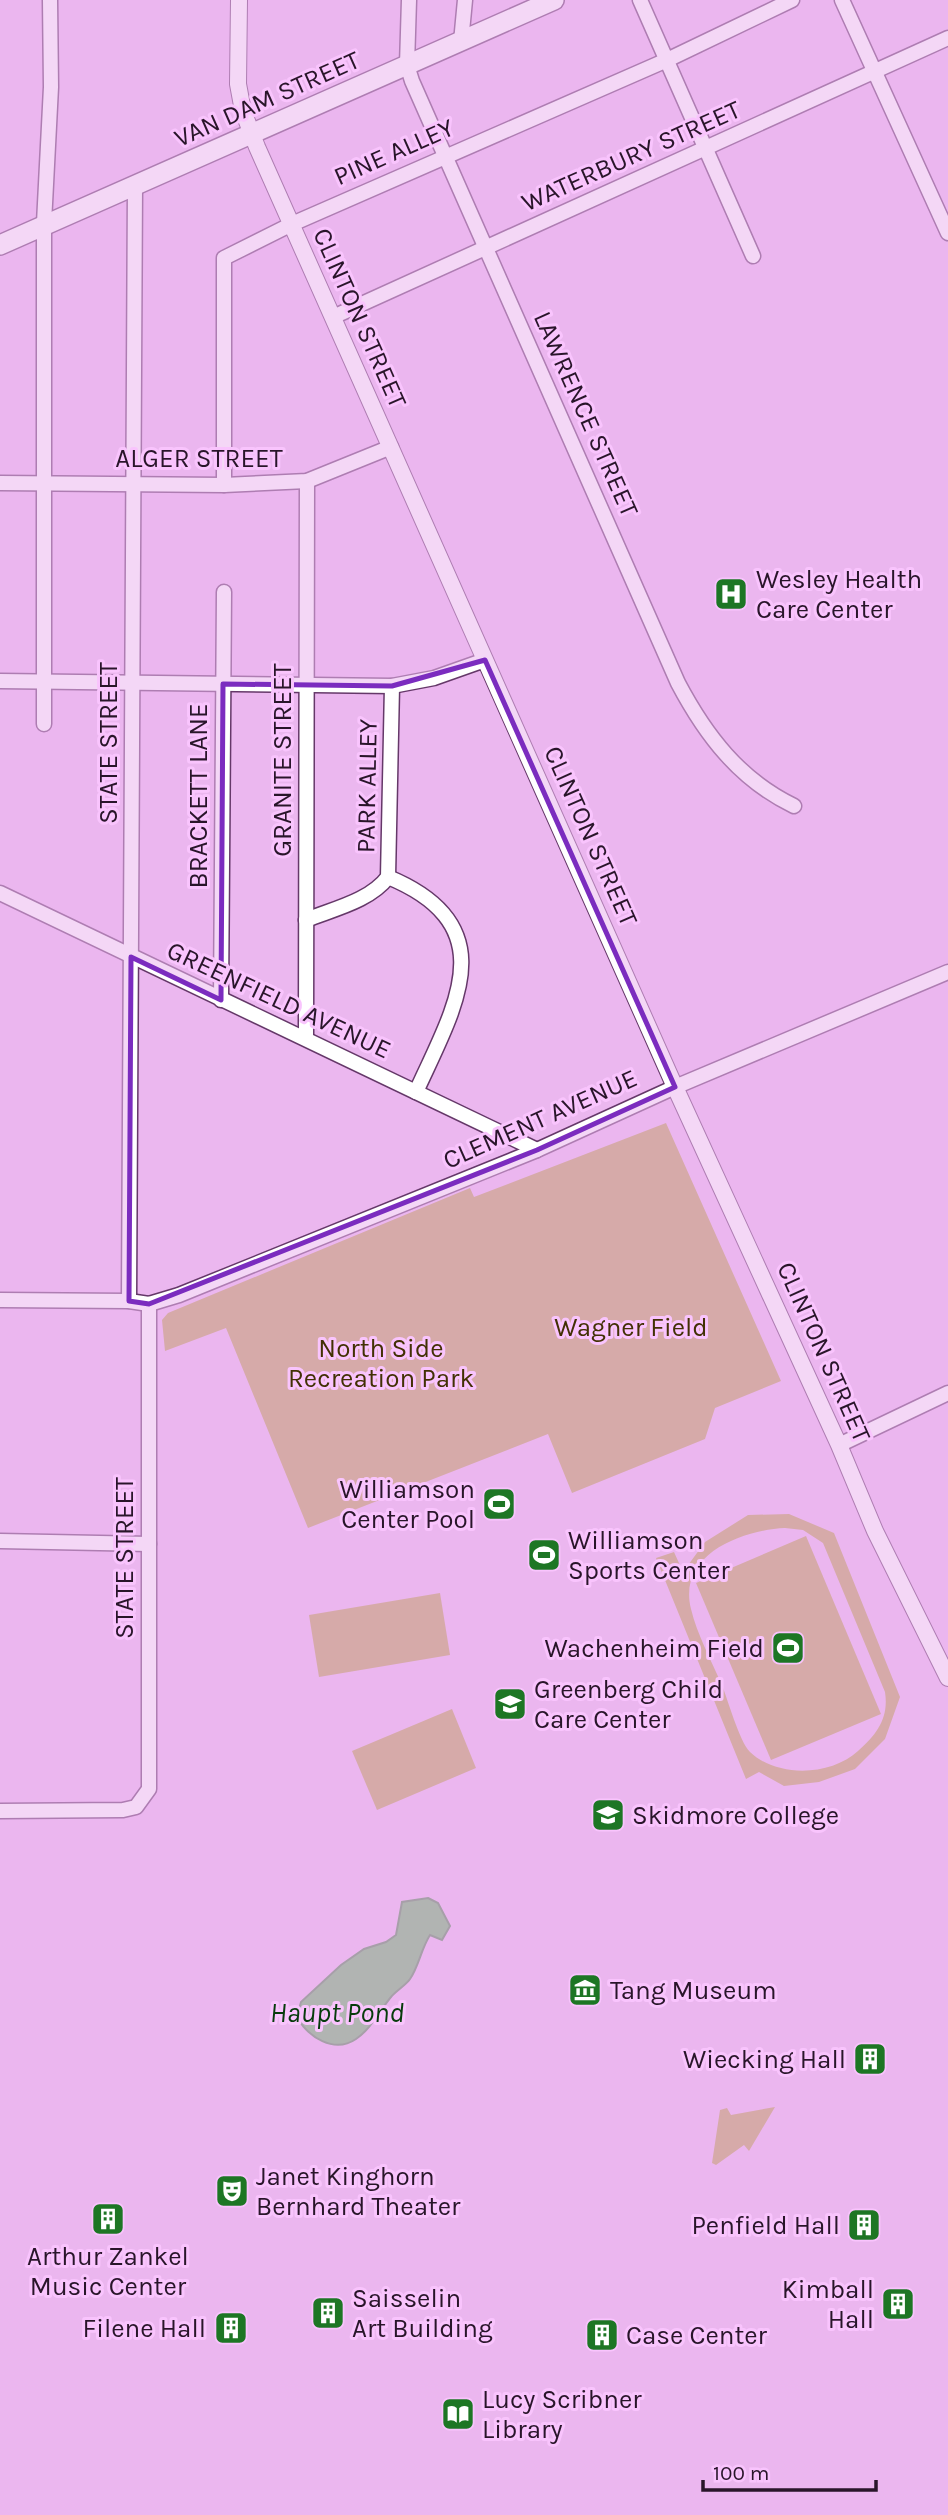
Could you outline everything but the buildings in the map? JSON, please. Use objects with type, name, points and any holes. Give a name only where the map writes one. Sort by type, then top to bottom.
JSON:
[{"type":"main road","name":"VAN DAM STREET","points":[[0,244],[253,135],[554,0]]},
{"type":"street","points":[[44,724],[44,223],[51,87],[50,0]]},
{"type":"street","name":"CLINTON STREET","points":[[239,0],[238,84],[243,111],[253,135],[675,1087],[839,1445],[875,1531],[948,1678]]},
{"type":"street","name":"LAWRENCE STREET","points":[[409,0],[407,65],[444,157],[691,707],[722,752],[738,768],[763,789],[794,806]]},
{"type":"street","points":[[461,41],[465,0]]},
{"type":"street","points":[[640,0],[753,256]]},
{"type":"street","name":"PINE ALLEY","points":[[224,485],[224,258],[292,224],[667,60],[792,0]]},
{"type":"street","points":[[842,0],[948,233]]},
{"type":"street","name":"WATERBURY STREET","points":[[333,317],[874,74],[948,38]]},
{"type":"street","name":"STATE STREET","points":[[129,1301],[135,185]]},
{"type":"street","name":"ALGER STREET","points":[[0,483],[224,485],[307,481],[391,447]]},
{"type":"street","name":"GRANITE STREET","points":[[306,1038],[307,481]]},
{"type":"street","name":"BRACKETT LANE","points":[[221,1000],[224,592]]},
{"type":"street","points":[[0,681],[393,685],[434,678],[485,660]]},
{"type":"street","name":"PARK ALLEY","points":[[306,920],[355,901],[382,885],[388,877],[393,685]]},
{"type":"street","points":[[388,877],[427,898],[446,917],[457,941],[464,969],[459,996],[416,1092]]},
{"type":"street","name":"GREENFIELD AVENUE","points":[[0,893],[537,1150]]},
{"type":"street","name":"CLEMENT AVENUE","points":[[149,1304],[179,1296],[537,1150],[675,1087],[947,975]]},
{"type":"street","points":[[0,1300],[129,1301],[149,1304]]},
{"type":"street","name":"STATE STREET","points":[[0,1811],[136,1807],[149,1789],[149,1304]]},
{"type":"street","points":[[839,1445],[948,1393]]},
{"type":"street","points":[[0,1541],[149,1544]]},
{"type":"highlighted area","points":[[485,660],[675,1087],[537,1150],[149,1304],[129,1301],[131,957],[221,1000],[223,684],[392,686]]},
{"type":"green space","points":[[666,1123],[781,1381],[715,1408],[705,1439],[572,1493],[548,1434],[308,1528],[226,1328],[165,1351],[162,1320],[168,1313],[470,1188],[474,1197]]},
{"type":"green space","points":[[789,1514],[834,1533],[900,1697],[885,1739],[855,1769],[819,1782],[784,1786],[759,1772],[746,1779],[656,1558],[674,1552],[683,1572],[705,1542],[748,1515]],"holes":[[[768,1530],[803,1530],[823,1543],[885,1692],[886,1701],[880,1725],[858,1751],[834,1765],[804,1771],[774,1766],[761,1760],[746,1747],[697,1628],[689,1590],[694,1573],[704,1560],[733,1540]]]},
{"type":"green space","name":"Wachenheim Field","points":[[806,1536],[881,1714],[771,1760],[696,1583]]},
{"type":"green space","points":[[440,1593],[450,1655],[319,1677],[309,1615]]},
{"type":"green space","points":[[452,1709],[476,1768],[377,1810],[352,1751]]},
{"type":"green space","points":[[775,2107],[749,2151],[744,2145],[716,2165],[712,2163],[720,2110],[727,2108],[731,2115]]},
{"type":"water","name":"Haupt Pond","points":[[428,1898],[438,1903],[450,1926],[442,1940],[430,1935],[410,1979],[356,2039],[339,2045],[315,2037],[297,2017],[301,2002],[341,1965],[364,1949],[386,1942],[396,1935],[402,1902]]},
{"type":"place","name":"Wesley Health Care Center","points":[[731,594]]},
{"type":"place","name":"Williamson Center Pool","points":[[499,1504]]},
{"type":"place","name":"Williamson Sports Center","points":[[544,1555]]},
{"type":"place","name":"Wachenheim Field","points":[[788,1648]]},
{"type":"place","name":"Greenberg Child Care Center","points":[[510,1704]]},
{"type":"place","name":"Skidmore College","points":[[608,1815]]},
{"type":"place","name":"Tang Museum","points":[[585,1990]]},
{"type":"place","name":"Wiecking Hall","points":[[870,2059]]},
{"type":"place","name":"Janet Kinghorn Bernhard Theater","points":[[232,2191]]},
{"type":"place","name":"Arthur Zankel Music Center","points":[[108,2219]]},
{"type":"place","name":"Penfield Hall","points":[[864,2225]]},
{"type":"place","name":"Kimball Hall","points":[[898,2304]]},
{"type":"place","name":"Saisselin Art Building","points":[[328,2313]]},
{"type":"place","name":"Filene Hall","points":[[231,2328]]},
{"type":"place","name":"Case Center","points":[[602,2335]]},
{"type":"place","name":"Lucy Scribner Library","points":[[458,2414]]},
{"type":"park label","name":"Wagner Field","points":[[631,1327]]},
{"type":"park label","name":"North Side Recreation Park","points":[[381,1363]]}]
